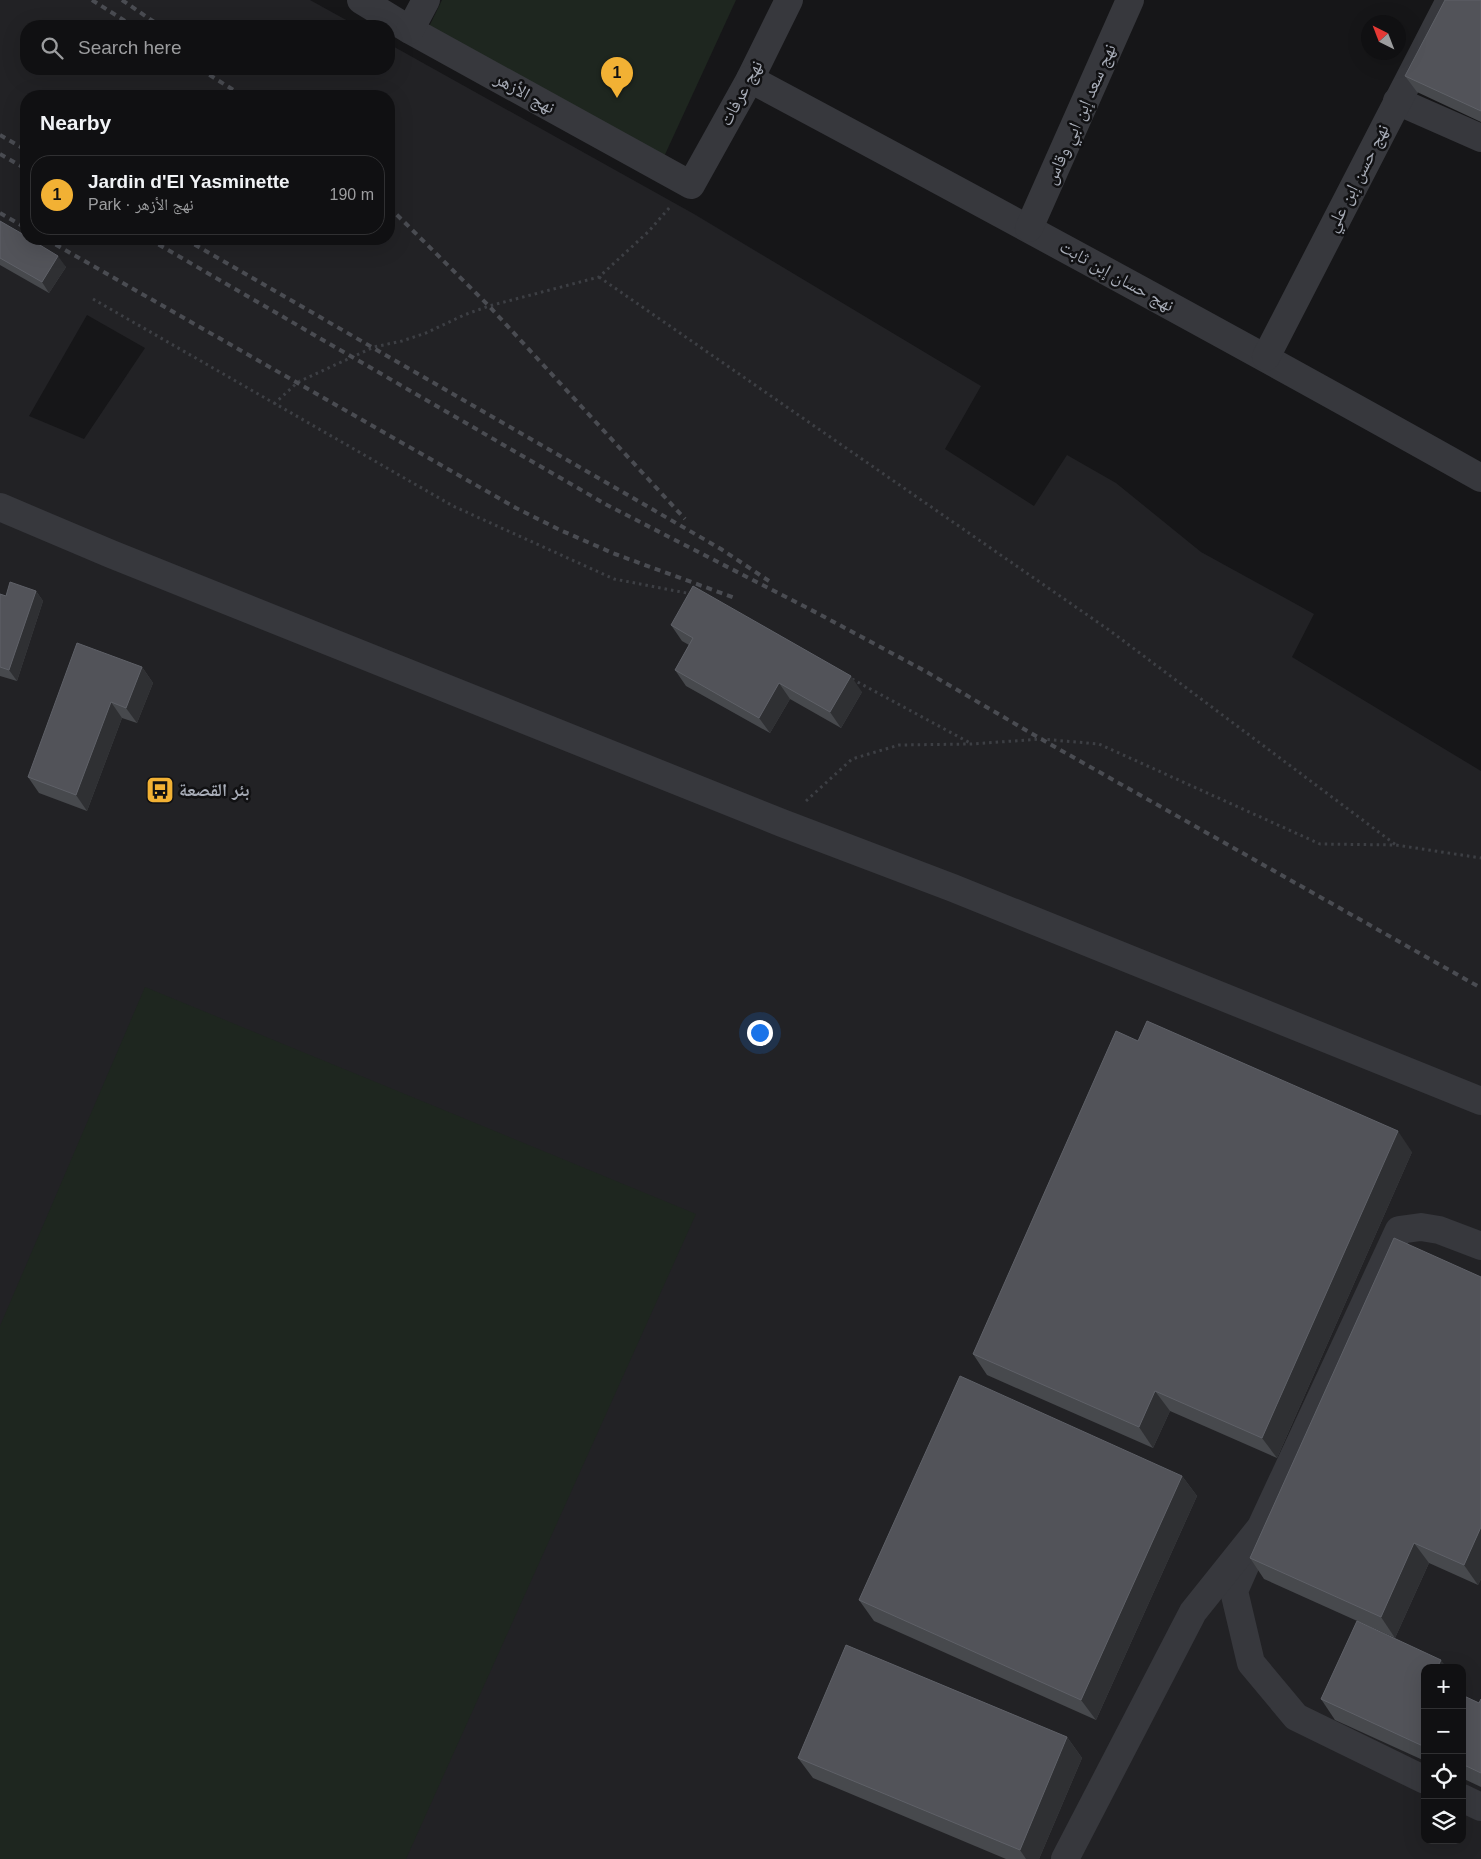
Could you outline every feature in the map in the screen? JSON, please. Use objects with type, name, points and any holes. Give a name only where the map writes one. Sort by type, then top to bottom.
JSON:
[{"type":"street","name":"نهج الأزهر","points":[[361,0],[394,20]]},
{"type":"street","points":[[410,30],[426,0]]},
{"type":"street","name":"نهج عرفات","points":[[691,185],[750,79],[789,0]]},
{"type":"street","name":"نهج سعد إبن ابي وقاس","points":[[1029,228],[1130,0]]},
{"type":"street","name":"نهج حسن إبن علي","points":[[1266,357],[1450,0]]},
{"type":"street","name":"نهج الأزهر","points":[[395,21],[691,185]]},
{"type":"street","name":"نهج حسان إبن ثابت","points":[[750,79],[1266,357],[1481,478]]},
{"type":"street","points":[[1397,101],[1481,138]]},
{"type":"street","points":[[0,507],[120,558],[782,823],[953,888],[1481,1101]]},
{"type":"street","points":[[1421,1778],[1296,1717],[1251,1663],[1234,1591],[1261,1528],[1400,1230],[1421,1226],[1439,1230],[1481,1246]]},
{"type":"street","points":[[1065,1859],[1193,1612],[1261,1528]]},
{"type":"street","points":[[1464,1799],[1481,1807]]},
{"type":"path","points":[[274,404],[298,382],[374,347],[426,333],[464,315],[489,306],[599,277],[649,231],[691,185]]},
{"type":"path","points":[[599,277],[1109,630],[1396,845]]},
{"type":"path","points":[[94,299],[453,506],[614,579],[696,595]]},
{"type":"path","points":[[851,678],[972,744]]},
{"type":"path","points":[[782,823],[852,759],[899,745],[972,744],[1041,739],[1099,744],[1320,844],[1396,845],[1481,858]]},
{"type":"shaded area","points":[[0,0],[310,0],[346,20],[20,20],[20,75],[395,75],[395,47],[694,214],[981,386],[945,449],[1034,506],[1067,455],[1116,483],[1201,552],[1314,614],[1292,657],[1481,771],[1481,1859],[0,1859]],"holes":[[[87,315],[145,348],[84,439],[29,416]]]},
{"type":"shaded area","points":[[442,0],[736,0],[662,161],[425,35]]},
{"type":"shaded area","points":[[145,987],[696,1214],[406,1859],[0,1859],[0,1326]]},
{"type":"building","points":[[1445,0],[1481,0],[1481,111],[1405,76]]},
{"type":"building","points":[[0,221],[20,233],[20,245],[40,245],[58,256],[42,282],[0,258]]},
{"type":"building","points":[[10,582],[36,591],[9,670],[0,667],[0,594],[6,596]]},
{"type":"building","points":[[693,586],[851,676],[830,712],[779,683],[759,718],[675,670],[693,638],[671,625]]},
{"type":"building","points":[[77,643],[142,667],[126,708],[111,702],[76,795],[28,777]]},
{"type":"building","points":[[1147,1021],[1398,1131],[1262,1438],[1155,1391],[1139,1427],[973,1354],[1116,1031],[1138,1041]]},
{"type":"building","points":[[1394,1238],[1481,1277],[1481,1527],[1464,1565],[1414,1543],[1381,1617],[1250,1558]]},
{"type":"building","points":[[960,1376],[1182,1476],[1081,1700],[859,1600]]},
{"type":"building","points":[[1357,1621],[1441,1660],[1439,1664],[1421,1664],[1421,1745],[1321,1699]]},
{"type":"building","points":[[846,1645],[1067,1737],[1020,1850],[798,1758]]},
{"type":"building","points":[[1466,1697],[1479,1703],[1481,1699],[1481,1773],[1466,1766]]},
{"type":"railway","points":[[92,0],[124,20]]},
{"type":"railway","points":[[122,0],[151,20]]},
{"type":"railway","points":[[210,75],[233,90]]},
{"type":"railway","points":[[0,135],[20,147]]},
{"type":"railway","points":[[0,154],[20,166]]},
{"type":"railway","points":[[0,213],[20,225]]},
{"type":"railway","points":[[395,213],[489,306],[685,519]]},
{"type":"railway","points":[[56,245],[516,508],[615,554],[735,598]]},
{"type":"railway","points":[[159,245],[607,505],[925,671],[1041,739],[1481,988]]},
{"type":"railway","points":[[195,245],[721,549],[769,581]]},
{"type":"place","name":"Jardin d'El Yasminette","points":[[617,98]]},
{"type":"place","name":"بئر القصعة","points":[[160,790]]}]
